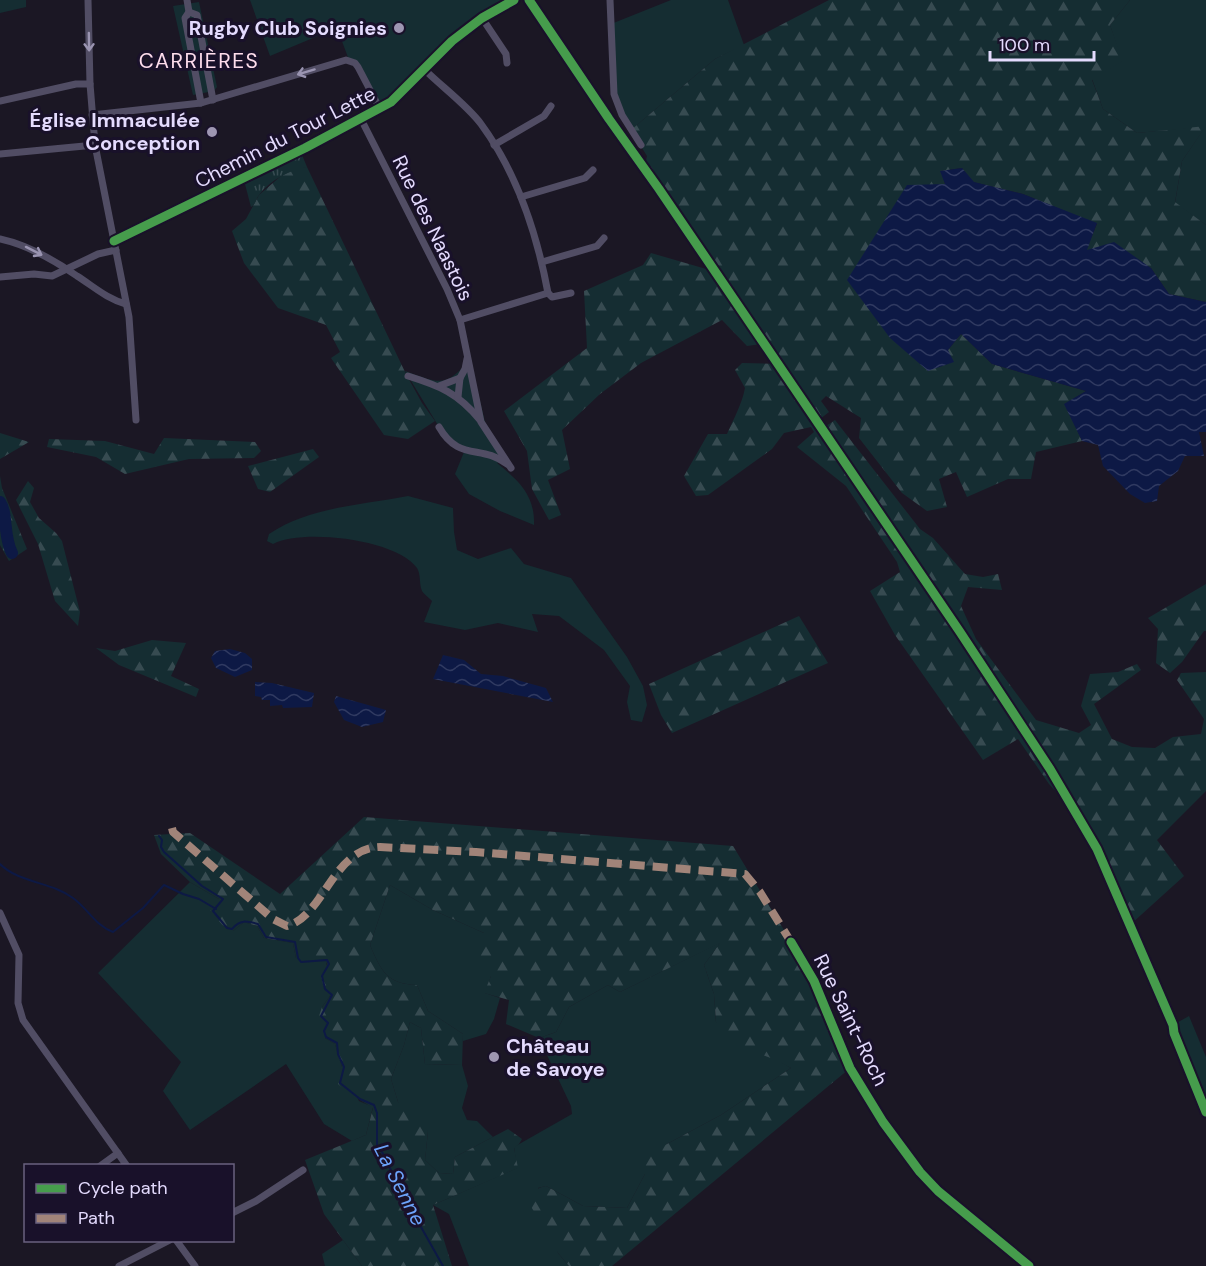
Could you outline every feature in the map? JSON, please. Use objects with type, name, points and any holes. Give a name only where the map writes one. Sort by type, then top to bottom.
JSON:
[{"type":"street","points":[[88,0],[90,84],[95,145],[126,304],[136,420]]},
{"type":"street","points":[[187,0],[189,12],[185,18],[201,103]]},
{"type":"street","name":"Chemin du Tour Lette","points":[[114,241],[380,109],[397,97],[452,41],[483,18],[514,0]]},
{"type":"street","points":[[610,0],[614,94],[622,116],[640,145]]},
{"type":"street","points":[[189,12],[197,15],[213,100]]},
{"type":"street","points":[[483,18],[506,54],[507,63]]},
{"type":"street","points":[[92,115],[201,103],[346,60],[355,63],[358,67],[380,109]]},
{"type":"street","points":[[424,70],[480,122],[494,145],[521,197],[542,262],[548,293],[552,297],[571,293]]},
{"type":"street","points":[[0,101],[76,84],[90,84]]},
{"type":"street","points":[[494,145],[544,116],[551,106]]},
{"type":"street","name":"Rue des Naastois","points":[[361,119],[447,289],[460,320],[482,422]]},
{"type":"street","points":[[0,154],[95,145]]},
{"type":"street","points":[[521,197],[585,178],[593,170]]},
{"type":"street","points":[[542,262],[597,246],[604,238]]},
{"type":"street","points":[[0,239],[32,249],[110,298],[126,304]]},
{"type":"street","points":[[0,277],[33,274],[52,276],[98,254],[116,250]]},
{"type":"street","points":[[460,320],[548,293]]},
{"type":"street","name":"Rue des Naastois","points":[[458,397],[460,378],[465,369],[467,354]]},
{"type":"street","name":"Rue des Naastois","points":[[408,376],[439,386],[458,397],[482,422],[512,468],[505,462],[489,456],[459,449],[448,441],[439,427]]},
{"type":"street","points":[[439,386],[460,378]]},
{"type":"street","points":[[489,456],[497,451],[498,447]]},
{"type":"street","points":[[0,913],[20,955],[18,1004],[23,1020],[126,1164]]},
{"type":"street","name":"Rue Saint-Roch","points":[[791,942],[814,981],[850,1068],[883,1122],[920,1172],[938,1191],[1029,1266]]},
{"type":"street","points":[[103,1164],[118,1153]]},
{"type":"street","points":[[234,1212],[256,1201],[303,1170]]},
{"type":"street","points":[[119,1266],[173,1242]]},
{"type":"street","points":[[176,1242],[195,1266]]},
{"type":"green space","points":[[0,0],[26,0],[26,7],[0,13]]},
{"type":"green space","points":[[250,0],[514,0],[482,18],[380,109],[358,67],[349,60],[337,28],[270,56]]},
{"type":"green space","points":[[671,0],[728,0],[744,45],[715,59],[631,130],[617,103],[611,24]]},
{"type":"green space","points":[[829,0],[1130,0],[1110,25],[1123,61],[1092,80],[1103,109],[1137,133],[1206,126],[1182,161],[1175,202],[1206,225],[1206,302],[1169,294],[1151,268],[1086,250],[1097,224],[1023,194],[973,182],[962,168],[941,171],[945,184],[948,350],[961,334],[992,364],[1086,391],[1065,404],[1082,441],[1036,452],[1031,479],[1008,479],[967,497],[956,472],[939,479],[947,507],[927,511],[902,493],[859,438],[861,418],[826,396],[821,401],[829,412],[820,419],[826,426],[835,420],[920,529],[933,538],[965,574],[983,577],[998,574],[1002,590],[968,587],[961,606],[976,639],[1036,720],[1079,733],[1091,725],[1081,706],[1090,674],[1118,672],[1137,664],[1141,670],[1094,704],[1112,739],[1132,747],[1155,748],[1173,737],[1201,734],[1204,719],[1177,680],[1181,673],[1206,672],[1206,791],[1157,840],[1184,876],[1131,924],[1097,849],[1065,794],[1061,797],[1049,784],[1018,739],[983,760],[895,635],[870,591],[900,572],[897,562],[846,486],[797,447],[814,432],[811,427],[784,433],[772,449],[708,495],[696,496],[684,476],[708,434],[727,434],[745,388],[735,370],[742,363],[782,364],[768,343],[747,346],[722,320],[641,363],[600,394],[562,430],[570,469],[548,480],[561,515],[549,520],[532,489],[527,451],[504,411],[587,348],[584,291],[643,265],[651,253],[720,273],[646,161],[647,156],[631,130],[715,59]]},
{"type":"green space","points":[[1130,0],[1206,0],[1206,225],[1175,203],[1182,161],[1205,127],[1137,133],[1103,109],[1092,79],[1122,61],[1110,25]]},
{"type":"green space","points":[[199,2],[217,87],[214,91],[193,95],[173,6]]},
{"type":"green space","points":[[302,155],[307,167],[287,173],[275,180],[251,207],[245,184]]},
{"type":"green space","points":[[307,167],[406,374],[435,421],[408,439],[384,435],[331,358],[340,352],[326,325],[278,308],[244,263],[232,231],[246,219],[259,195],[281,176],[297,168]]},
{"type":"green space","points":[[470,359],[485,422],[509,462],[497,463],[519,483],[529,497],[534,514],[534,525],[500,511],[469,494],[455,474],[464,452],[439,427],[405,371],[441,381],[454,375]]},
{"type":"green space","points":[[0,433],[29,442],[0,459]]},
{"type":"green space","points":[[164,438],[255,442],[261,451],[254,458],[189,459],[125,474],[96,457],[47,447],[49,439],[105,441],[154,454]]},
{"type":"green space","points":[[313,449],[319,457],[270,492],[258,489],[248,466]]},
{"type":"green space","points":[[0,476],[2,488],[27,549],[9,561],[0,545]]},
{"type":"green space","points":[[28,481],[34,488],[30,502],[39,518],[62,541],[80,612],[78,626],[55,601],[38,544],[16,500]]},
{"type":"green space","points":[[408,496],[453,508],[457,550],[478,559],[511,548],[524,564],[571,578],[627,657],[643,686],[647,705],[642,722],[631,720],[627,702],[630,686],[604,650],[559,616],[532,614],[538,632],[498,623],[465,630],[424,622],[432,601],[422,591],[417,568],[406,558],[370,543],[348,539],[305,537],[287,539],[273,544],[267,541],[269,534],[318,512]]},
{"type":"green space","points":[[1206,584],[1206,631],[1182,662],[1170,673],[1156,663],[1158,629],[1148,618]]},
{"type":"green space","points":[[799,616],[828,663],[672,733],[661,715],[649,684]]},
{"type":"green space","points":[[152,640],[186,643],[171,676],[199,689],[196,697],[119,665],[96,648],[115,651]]},
{"type":"green space","points":[[364,817],[733,846],[810,973],[849,1069],[612,1266],[569,1266],[558,1253],[529,1203],[534,1191],[546,1186],[583,1206],[627,1208],[645,1174],[645,1158],[721,1115],[791,1068],[728,1042],[716,1022],[714,994],[704,965],[720,943],[620,992],[608,985],[569,1007],[556,1032],[539,1038],[506,1024],[509,1000],[484,993],[491,976],[482,973],[472,963],[484,933],[433,910],[390,885],[370,945],[378,962],[392,979],[417,985],[428,1011],[463,1034],[462,1065],[425,1064],[421,1028],[410,1022],[391,1079],[398,1102],[419,1112],[428,1131],[425,1160],[439,1173],[453,1174],[455,1157],[508,1129],[522,1139],[514,1148],[518,1168],[433,1205],[452,1266],[362,1266],[324,1214],[305,1160],[366,1135],[373,1108],[338,1084],[342,1067],[335,1044],[325,1038],[322,1031],[326,1024],[319,1016],[330,996],[324,989],[321,975],[327,964],[326,962],[300,962],[296,958],[293,943],[264,938],[257,926],[244,922],[233,931],[226,929],[210,911],[219,899],[190,882],[161,854],[154,835],[190,833],[280,894]]},
{"type":"green space","points":[[190,882],[219,899],[233,931],[244,922],[257,926],[264,938],[293,943],[296,958],[326,961],[330,996],[322,1007],[326,1024],[325,1038],[335,1044],[342,1067],[359,1101],[373,1107],[366,1135],[352,1141],[324,1124],[286,1064],[190,1130],[163,1091],[181,1062],[98,973]]},
{"type":"green space","points":[[390,885],[433,910],[484,933],[491,976],[485,993],[500,998],[494,1019],[486,1034],[463,1041],[463,1034],[428,1011],[417,985],[392,979],[382,969],[370,945]]},
{"type":"green space","points":[[721,942],[704,965],[714,994],[716,1022],[791,1068],[721,1115],[667,1144],[645,1174],[627,1208],[583,1206],[546,1186],[538,1188],[558,1253],[569,1266],[469,1266],[449,1214],[433,1205],[517,1168],[514,1147],[572,1114],[571,1106],[539,1038],[556,1032],[569,1007],[608,985],[620,992]]},
{"type":"green space","points":[[1189,1016],[1206,1057],[1206,1112],[1174,1033],[1173,1025]]},
{"type":"green space","points":[[410,1022],[421,1028],[425,1064],[462,1065],[468,1086],[462,1108],[467,1120],[477,1121],[493,1137],[455,1157],[453,1174],[439,1173],[425,1160],[428,1131],[398,1102],[391,1079]]},
{"type":"green space","points":[[343,1240],[362,1266],[325,1266],[322,1254]]},
{"type":"water","points":[[962,168],[974,182],[1023,194],[1097,223],[1087,250],[1114,242],[1151,268],[1169,294],[1206,302],[1206,432],[1199,432],[1204,456],[1185,456],[1178,471],[1159,486],[1157,501],[1145,503],[1130,494],[1103,466],[1098,445],[1082,441],[1064,404],[1086,391],[992,364],[961,334],[948,350],[954,362],[928,371],[890,338],[847,280],[907,185],[945,184],[940,171]]},
{"type":"water","points":[[230,649],[245,653],[252,659],[252,670],[235,677],[216,668],[211,658],[215,651]]},
{"type":"water","points":[[443,655],[464,660],[481,674],[503,676],[546,688],[553,702],[433,679]]},
{"type":"water","points":[[255,682],[272,683],[314,693],[312,707],[270,706],[270,700],[262,700],[261,697],[255,696]]},
{"type":"water","points":[[336,696],[386,710],[383,722],[362,727],[344,720],[334,702]]},
{"type":"waterway","points":[[0,502],[4,513],[7,540],[12,553]]},
{"type":"waterway","name":"La Senne","points":[[159,836],[164,852],[202,886],[223,899],[213,911],[227,928],[232,929],[244,922],[258,924],[266,937],[295,942],[301,962],[327,960],[329,964],[322,976],[325,989],[332,995],[321,1016],[328,1023],[324,1031],[326,1037],[337,1043],[338,1054],[344,1067],[340,1083],[360,1099],[374,1105],[377,1113],[377,1145],[443,1266]]},
{"type":"waterway","points":[[0,864],[16,875],[65,893],[78,902],[97,922],[113,932],[143,908],[164,885],[199,899],[216,909]]},
{"type":"marked path","points":[[172,828],[173,832],[273,919],[287,926],[300,920],[311,910],[351,858],[364,850],[380,847],[476,852],[745,874],[760,892],[791,942]]},
{"type":"cycle path","points":[[114,241],[305,148],[391,102],[452,41],[482,18],[514,0]]},
{"type":"cycle path","points":[[529,0],[960,632],[1050,769],[1097,849],[1173,1025],[1174,1033],[1206,1112]]},
{"type":"cycle path","points":[[791,942],[814,981],[850,1068],[883,1122],[920,1172],[938,1191],[1029,1266]]},
{"type":"place","name":"Rugby Club Soignies","points":[[399,28]]},
{"type":"place","name":"Église Immaculée Conception","points":[[212,132]]},
{"type":"place","name":"Château de Savoye","points":[[494,1057]]},
{"type":"district","name":"CARRIÈRES","points":[[199,61]]}]
